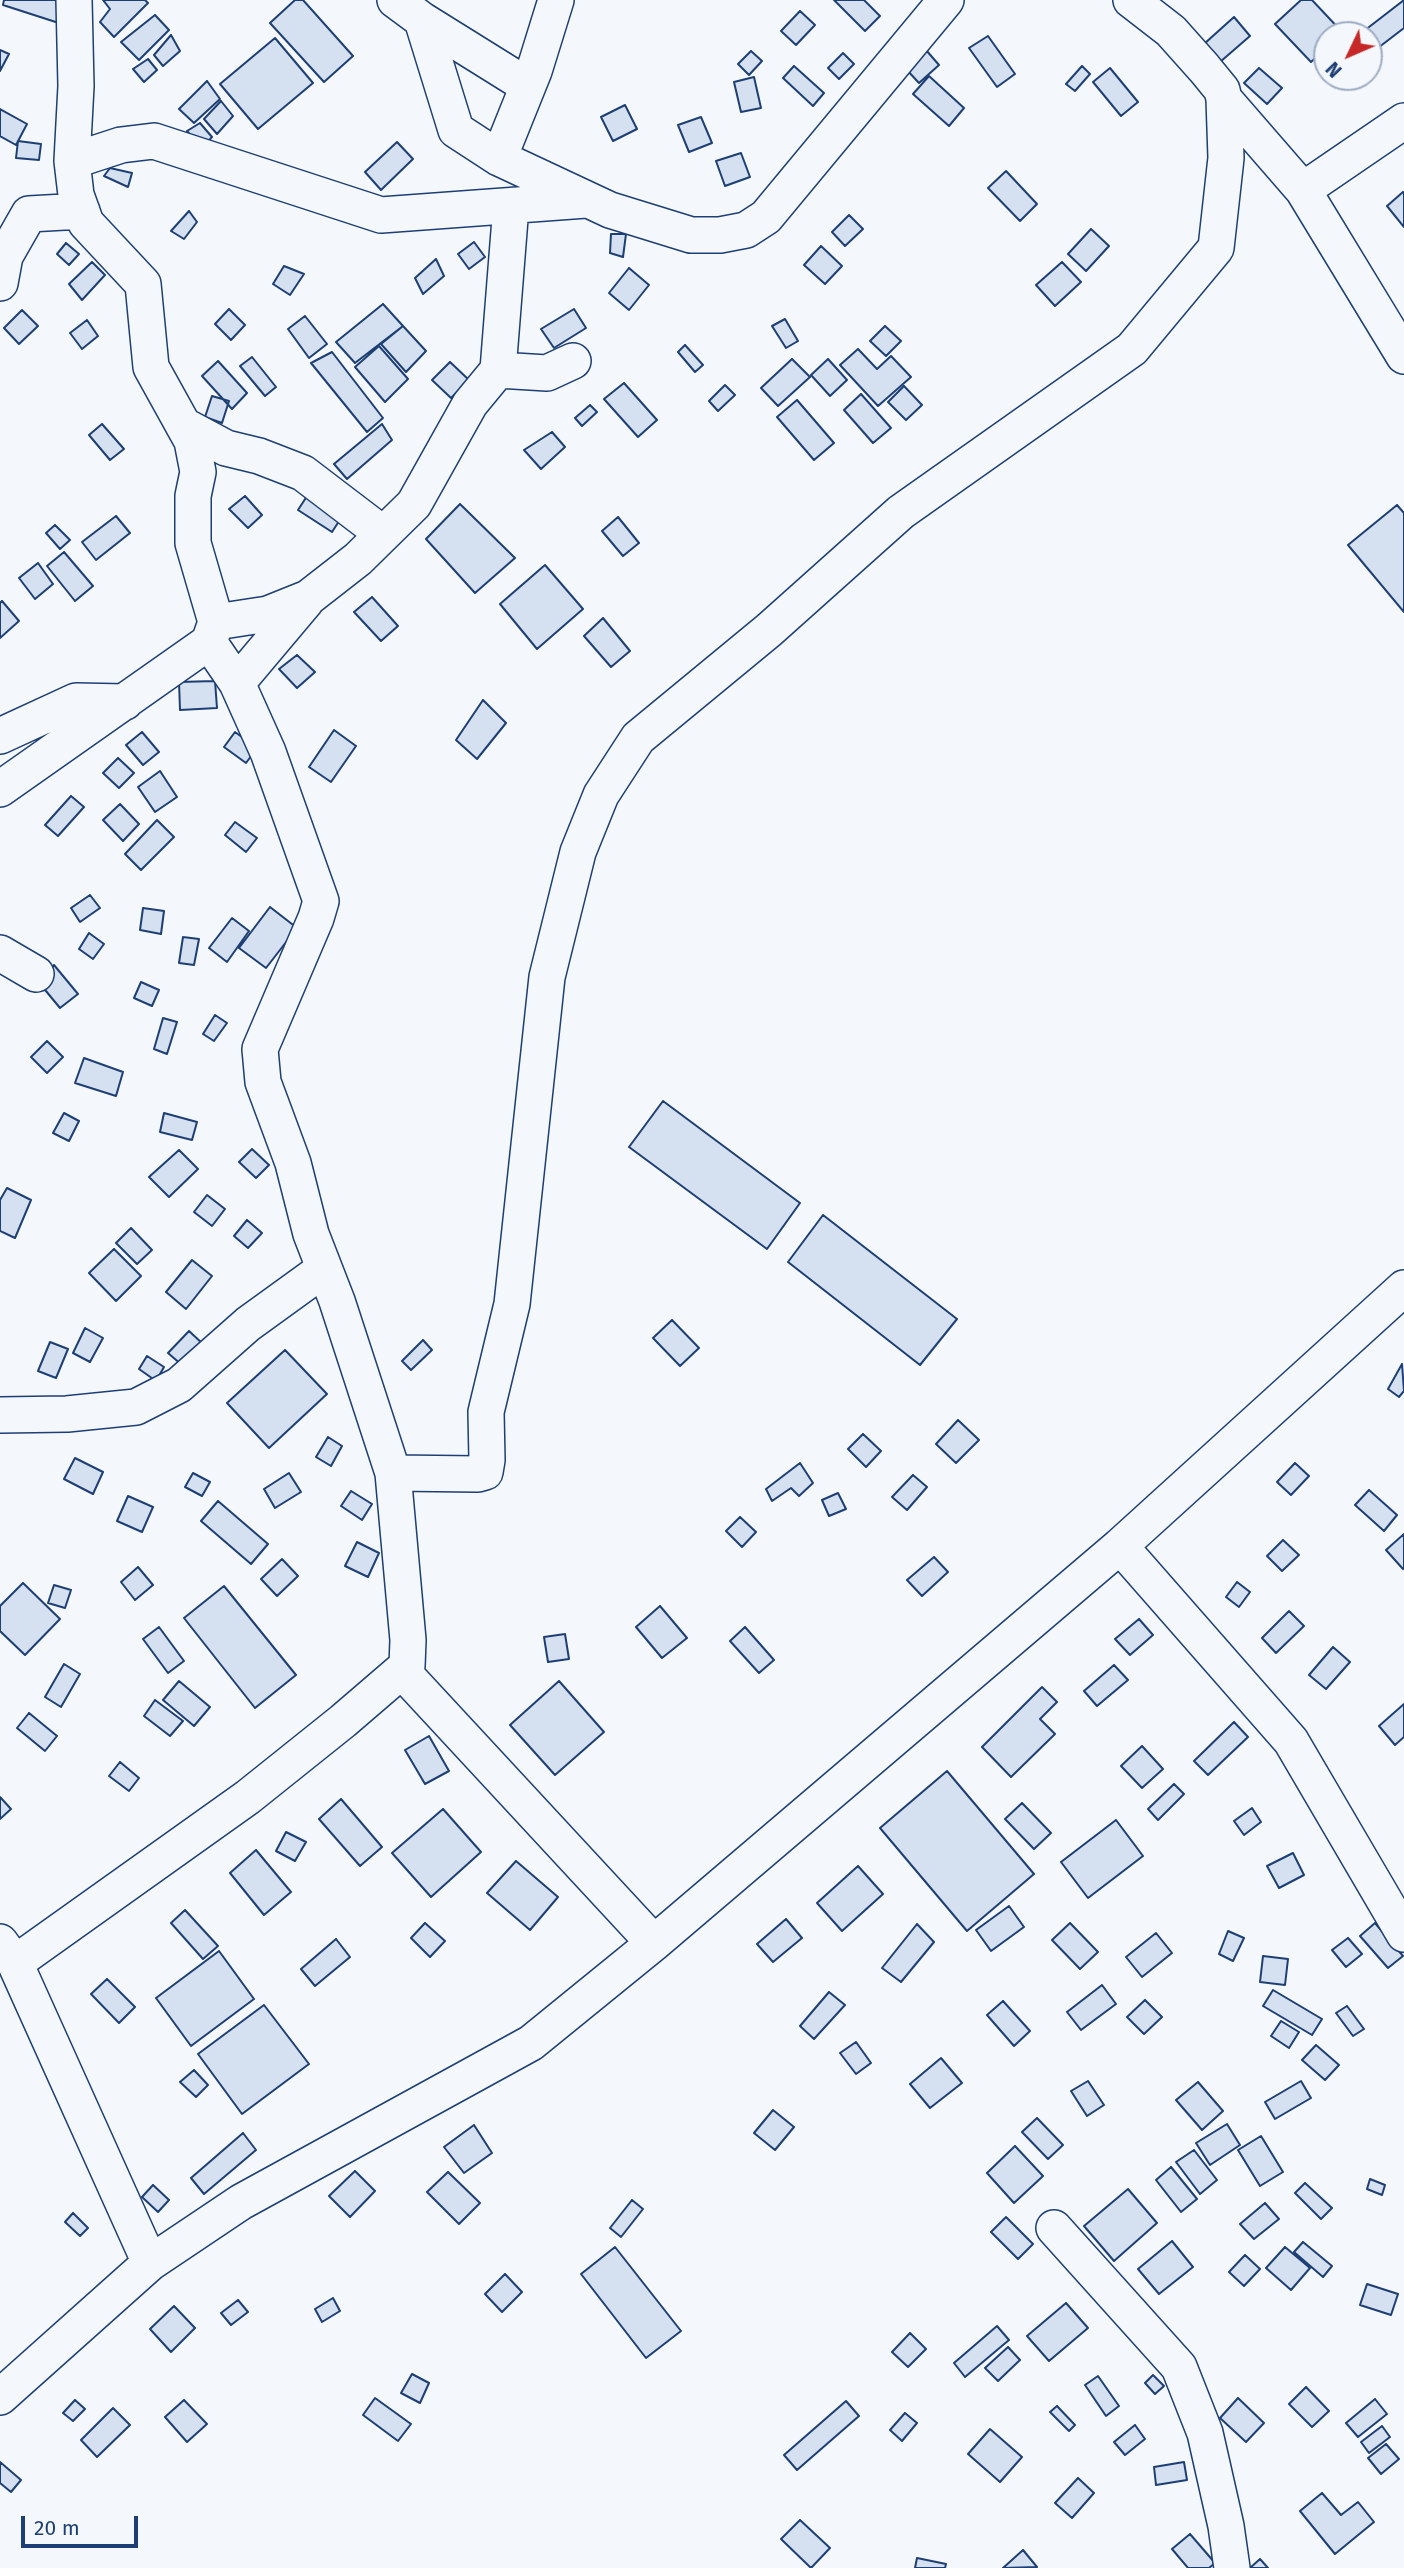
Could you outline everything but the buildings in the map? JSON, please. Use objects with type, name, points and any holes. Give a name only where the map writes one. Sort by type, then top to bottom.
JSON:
[{"type":"street","points":[[74,0],[76,86],[72,161],[76,195],[86,223],[143,284],[151,367],[192,441],[198,472],[192,496],[193,543],[212,632],[268,751],[321,901],[260,1049],[263,1082],[293,1163],[311,1234],[348,1333],[393,1473],[408,1640],[407,1665],[402,1671],[248,1797],[8,1952],[150,2263]]},
{"type":"street","points":[[499,158],[528,86],[556,0]]},
{"type":"street","points":[[409,10],[456,130],[499,158],[610,210],[691,235],[720,235],[746,230],[766,217],[946,0]]},
{"type":"street","points":[[393,1473],[485,1472],[488,1460],[486,1412],[512,1304],[547,977],[578,852],[601,795],[638,738],[769,630],[901,512],[1132,349],[1216,248],[1226,158],[1222,90],[1171,31],[1131,0]]},
{"type":"street","points":[[409,10],[528,86]]},
{"type":"street","points":[[1224,99],[1303,190],[1404,356]]},
{"type":"street","points":[[1303,190],[1404,121]]},
{"type":"street","points":[[72,161],[121,145],[154,141],[381,215],[589,200]]},
{"type":"street","points":[[237,683],[308,598],[358,559],[414,504],[470,404],[498,370],[511,206]]},
{"type":"street","points":[[0,283],[5,256],[29,214],[82,211]]},
{"type":"street","points":[[498,370],[547,373],[573,361]]},
{"type":"street","points":[[183,425],[226,448],[259,456],[303,473],[383,534]]},
{"type":"street","points":[[0,789],[125,702],[212,632],[308,598]]},
{"type":"street","points":[[0,736],[76,701],[125,702]]},
{"type":"street","points":[[0,953],[36,974]]},
{"type":"street","points":[[1,1416],[67,1414],[136,1407],[178,1385],[248,1324],[324,1269]]},
{"type":"street","points":[[0,2398],[150,2263],[240,2202],[531,2043],[654,1943],[1120,1546],[1404,1288]]},
{"type":"street","points":[[1120,1546],[1290,1741],[1404,1934]]},
{"type":"street","points":[[402,1671],[654,1943]]},
{"type":"street","points":[[1054,2228],[1179,2367],[1205,2433],[1226,2526],[1232,2568]]}]
